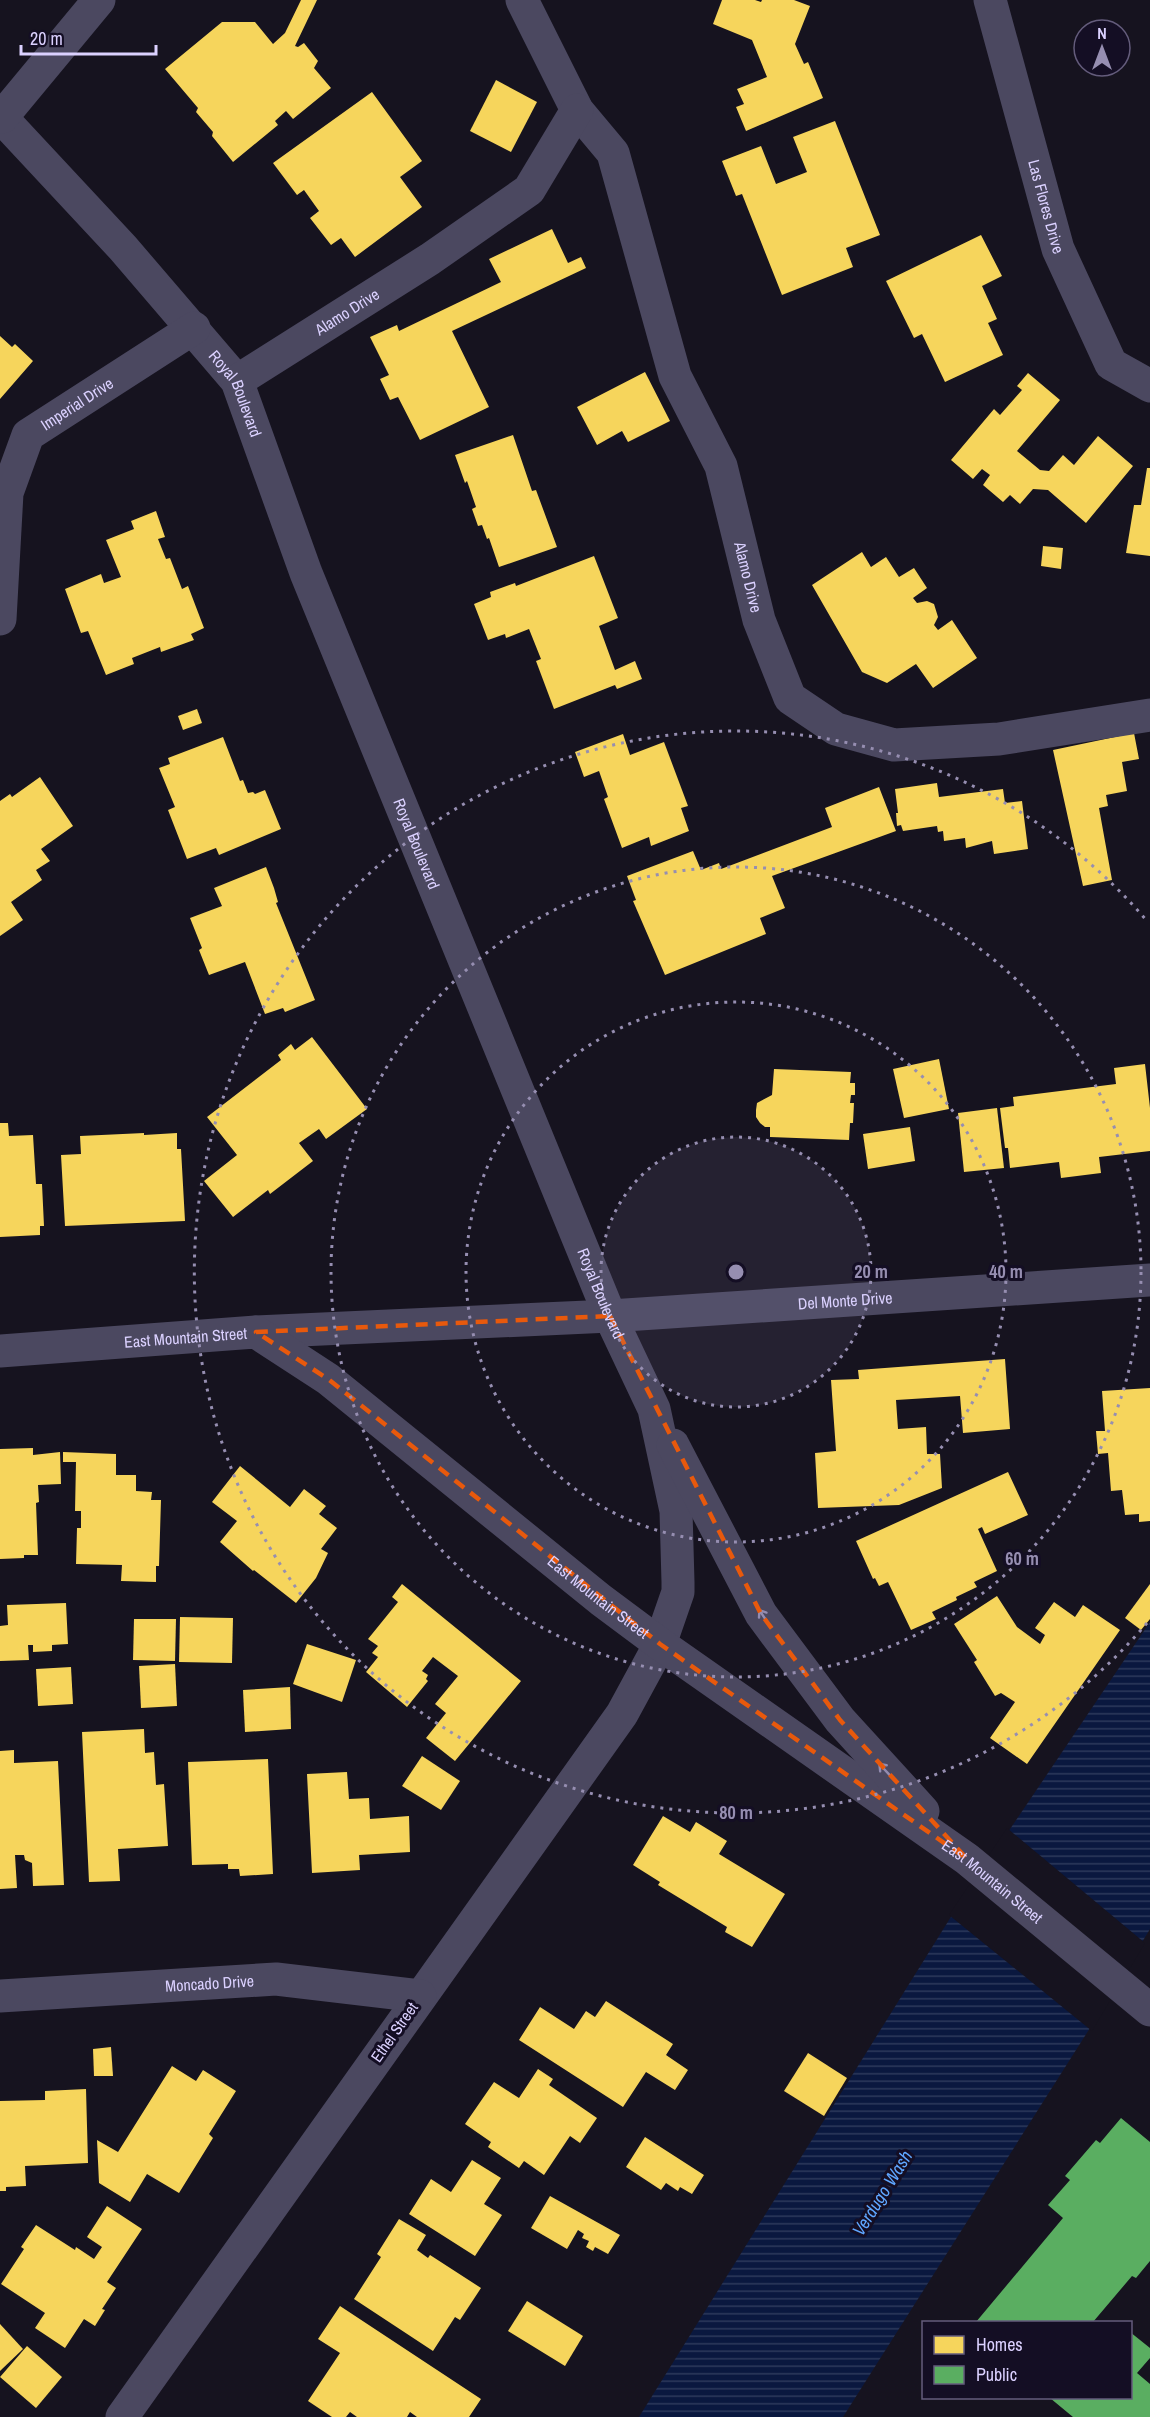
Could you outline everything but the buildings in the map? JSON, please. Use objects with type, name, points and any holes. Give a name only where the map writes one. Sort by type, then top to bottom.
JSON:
[{"type":"street","points":[[1,117],[99,0]]},
{"type":"street","name":"Alamo Drive","points":[[522,0],[577,110],[613,153],[675,376],[721,466],[759,620],[790,698],[836,729],[894,745],[999,739],[1150,715]]},
{"type":"street","name":"Las Flores Drive","points":[[990,0],[1058,249],[1111,364],[1150,386]]},
{"type":"street","name":"Alamo Drive","points":[[237,381],[430,259],[529,190],[577,110]]},
{"type":"street","name":"Royal Boulevard","points":[[1,117],[194,328],[237,381],[306,573],[610,1316],[654,1409],[676,1510],[678,1582],[678,1592],[660,1644]]},
{"type":"street","name":"Imperial Drive","points":[[0,619],[7,493],[28,435],[194,328]]},
{"type":"street","name":"Del Monte Drive","points":[[256,1332],[610,1316],[1150,1280]]},
{"type":"street","name":"East Mountain Street","points":[[0,1351],[256,1332],[328,1379],[601,1600],[660,1644],[967,1859],[1139,2002]]},
{"type":"street","points":[[654,1409],[761,1614],[840,1720],[967,1859]]},
{"type":"street","name":"Ethel Street","points":[[122,2417],[622,1714],[660,1644]]},
{"type":"street","name":"Moncado Drive","points":[[0,1996],[276,1979],[420,1996]]},
{"type":"highlighted area","points":[[610,1316],[761,1614],[840,1720],[967,1859],[660,1644],[328,1379],[256,1332]]},
{"type":"water","name":"Verdugo Wash","points":[[1150,1622],[1150,1929],[1090,2028],[843,2417],[639,2417],[954,1912]]},
{"type":"pier","points":[[1007,1828],[1145,1943],[1092,2031],[949,1915]]}]
